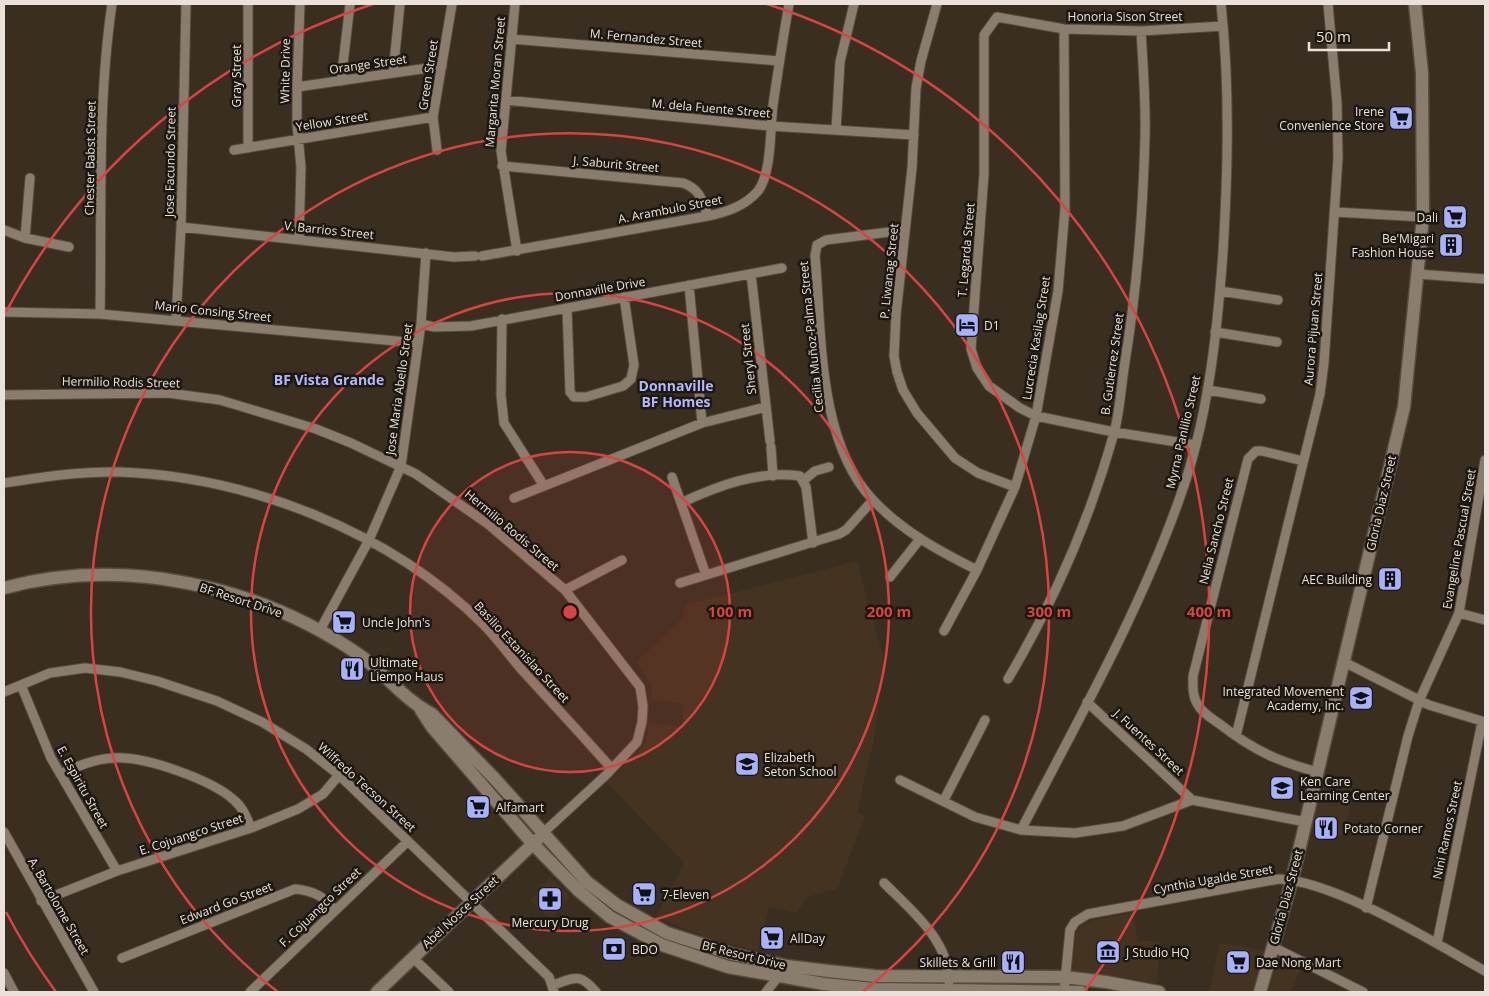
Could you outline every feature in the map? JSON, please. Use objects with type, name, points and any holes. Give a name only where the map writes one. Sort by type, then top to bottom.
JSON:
[{"type":"main road","name":"Gloria Diaz Street","points":[[1260,992],[1292,880],[1404,407],[1423,217],[1422,73],[1415,4]]},
{"type":"main road","name":"BF Resort Drive","points":[[4,588],[69,576],[113,575],[168,579],[214,589],[266,606],[320,630],[359,655],[394,682],[420,708],[432,714],[544,832],[587,882],[617,906],[654,928],[732,954],[873,986]]},
{"type":"main road","name":"BF Resort Drive","points":[[420,708],[425,720],[533,844],[566,878],[610,917],[662,945],[728,968],[778,978],[873,986],[1081,992]]},
{"type":"main road","name":"Abel Nosce Street","points":[[377,992],[544,832]]},
{"type":"main road","name":"BF Resort Drive","points":[[949,987],[1064,977],[1114,983],[1158,992]]},
{"type":"street","name":"Chester Babst Street","points":[[100,314],[104,92],[106,43],[112,4]]},
{"type":"street","name":"Jose Facundo Street","points":[[176,320],[181,227],[186,4]]},
{"type":"street","name":"Gray Street","points":[[248,4],[248,148]]},
{"type":"street","name":"White Drive","points":[[299,239],[301,167],[298,139],[297,87],[300,4]]},
{"type":"street","points":[[340,81],[350,4]]},
{"type":"street","points":[[393,73],[400,4]]},
{"type":"street","name":"Green Street","points":[[437,150],[434,117],[452,4]]},
{"type":"street","name":"Margarita Moran Street","points":[[515,4],[501,136],[502,166],[517,251]]},
{"type":"street","name":"A. Arambulo Street","points":[[478,256],[517,251],[708,216],[725,212],[744,204],[759,189],[766,170],[779,61],[789,4]]},
{"type":"street","points":[[836,130],[840,62],[854,4]]},
{"type":"street","name":"P. Liwanag Street","points":[[937,4],[919,70],[894,356],[897,372],[904,390],[922,420],[954,458],[978,474],[1014,487]]},
{"type":"street","name":"Myrna Panlilio Street","points":[[1021,830],[1088,702],[1152,569],[1180,499],[1196,445],[1208,390],[1216,332],[1227,185],[1228,125],[1221,4]]},
{"type":"street","name":"Aurora Pijuan Street","points":[[1236,736],[1320,394],[1324,363],[1338,158],[1337,103],[1328,4]]},
{"type":"street","name":"Honoria Sison Street","points":[[997,18],[1064,29],[1141,31],[1223,26]]},
{"type":"street","name":"T. Legarda Street","points":[[997,18],[984,34],[984,174],[971,349],[977,368],[989,386],[1020,408],[1036,416],[1114,432],[1196,445]]},
{"type":"street","name":"Lucrecia Kasilag Street","points":[[944,631],[977,570],[1014,487],[1036,416],[1058,291],[1064,218],[1064,29]]},
{"type":"street","name":"B. Gutierrez Street","points":[[1008,679],[1038,629],[1060,579],[1092,497],[1114,432],[1129,339],[1139,248],[1145,136],[1141,31]]},
{"type":"street","name":"M. Fernandez Street","points":[[512,39],[779,61]]},
{"type":"street","name":"Orange Street","points":[[297,87],[442,66]]},
{"type":"street","name":"M. dela Fuente Street","points":[[506,100],[770,126],[914,136]]},
{"type":"street","name":"Yellow Street","points":[[234,150],[434,117]]},
{"type":"street","name":"J. Saburit Street","points":[[502,166],[683,183],[693,187],[700,195],[708,216]]},
{"type":"street","points":[[25,238],[30,178]]},
{"type":"street","points":[[1335,212],[1423,217]]},
{"type":"street","name":"V. Barrios Street","points":[[181,227],[454,257],[478,256]]},
{"type":"street","points":[[4,230],[25,238],[69,247]]},
{"type":"street","name":"Cecilia Muñoz-Palma Street","points":[[905,230],[826,240],[817,245],[826,387],[832,420],[852,472],[873,500],[920,539],[977,570]]},
{"type":"street","name":"Jose Maria Abello Street","points":[[320,630],[369,540],[401,466],[421,324],[426,253]]},
{"type":"street","name":"Donnaville Drive","points":[[421,324],[434,327],[471,326],[782,268]]},
{"type":"street","name":"Sheryl Street","points":[[751,274],[773,476]]},
{"type":"street","points":[[1417,274],[1485,279]]},
{"type":"street","points":[[688,285],[702,423]]},
{"type":"street","points":[[1220,291],[1278,300]]},
{"type":"street","points":[[567,308],[570,392],[574,397],[586,397],[622,386],[631,379],[634,366],[624,297]]},
{"type":"street","name":"Mario Consing Street","points":[[4,312],[100,314],[418,343]]},
{"type":"street","points":[[502,319],[501,394],[504,423],[544,486]]},
{"type":"street","points":[[1216,332],[1277,342]]},
{"type":"street","points":[[1208,390],[1261,399]]},
{"type":"street","name":"Hermilio Rodis Street","points":[[4,395],[168,393],[220,400],[316,429],[401,466],[437,487],[488,524],[565,590],[640,687],[644,706],[637,742],[544,832]]},
{"type":"street","points":[[514,498],[702,423],[766,407]]},
{"type":"street","name":"Nelia Sancho Street","points":[[1303,461],[1262,451],[1256,452],[1248,459],[1193,676],[1194,697],[1203,712],[1236,736],[1283,763],[1318,772]]},
{"type":"street","name":"Evangeline Pascual Street","points":[[1366,908],[1408,736],[1419,701],[1459,613],[1485,460]]},
{"type":"street","points":[[804,480],[815,471],[829,467]]},
{"type":"street","name":"Basilio Estanislao Street","points":[[4,483],[65,473],[121,472],[183,479],[234,489],[280,502],[369,540],[446,592],[483,624],[611,768]]},
{"type":"street","points":[[681,503],[715,487],[736,481],[773,476],[800,476],[804,480],[813,543]]},
{"type":"street","points":[[672,477],[706,575]]},
{"type":"street","points":[[680,583],[813,543],[846,530],[873,500]]},
{"type":"street","points":[[890,577],[920,539]]},
{"type":"street","points":[[565,590],[622,560]]},
{"type":"street","points":[[1459,613],[1485,620]]},
{"type":"street","points":[[1344,662],[1419,701],[1458,716],[1484,722]]},
{"type":"street","name":"Wilfredo Tecson Street","points":[[4,692],[50,673],[85,668],[120,672],[157,681],[217,701],[262,722],[306,749],[339,775],[471,902]]},
{"type":"street","name":"E. Espiritu Street","points":[[21,685],[51,758],[117,871]]},
{"type":"street","name":"J. Fuentes Street","points":[[1088,702],[1192,800]]},
{"type":"street","points":[[944,800],[985,720]]},
{"type":"street","name":"Nini Ramos Street","points":[[1437,944],[1484,722]]},
{"type":"street","points":[[60,774],[90,760],[116,757],[148,762],[178,771],[222,792],[236,802],[251,828]]},
{"type":"street","name":"E. Cojuangco Street","points":[[41,901],[117,871],[251,828],[298,809],[323,794],[339,775]]},
{"type":"street","points":[[900,780],[944,800],[975,817],[1021,830],[1075,833],[1123,826],[1192,800],[1306,822]]},
{"type":"street","name":"A. Bartolome Street","points":[[4,832],[41,901],[94,992]]},
{"type":"street","name":"F. Cojuangco Street","points":[[250,992],[408,841]]},
{"type":"street","name":"Cynthia Ugalde Street","points":[[1064,991],[1070,930],[1074,922],[1088,914],[1267,881],[1292,880],[1326,890],[1437,944],[1485,971]]},
{"type":"street","points":[[884,883],[928,928],[938,943],[949,987]]},
{"type":"street","name":"Edward Go Street","points":[[122,958],[295,889],[313,891],[325,898],[335,910]]},
{"type":"street","points":[[471,902],[549,977],[553,989],[576,978],[585,980],[596,992]]},
{"type":"street","points":[[1273,947],[1363,992]]},
{"type":"street","points":[[412,958],[449,992]]},
{"type":"street","points":[[766,992],[787,966]]},
{"type":"street","points":[[4,973],[14,992]]},
{"type":"shaded area","name":"Elizabeth Seton School","points":[[857,561],[885,663],[874,739],[857,812],[865,816],[837,889],[807,897],[797,913],[769,907],[758,951],[702,936],[656,917],[684,863],[606,782],[644,746],[649,723],[682,727],[683,704],[651,700],[652,687],[644,671],[636,662],[682,619],[686,605]]},
{"type":"shaded area","points":[[1318,791],[1352,799],[1343,836],[1309,828]]},
{"type":"shaded area","name":"Mercury Drug","points":[[550,877],[570,897],[551,919],[530,901]]},
{"type":"shaded area","points":[[1133,913],[1138,941],[1160,941],[1157,984],[1071,970],[1073,938],[1081,925],[1093,920]]},
{"type":"shaded area","name":"Dae Nong Mart","points":[[1220,943],[1264,950],[1253,992],[1209,992]]},
{"type":"shaded area","points":[[1279,958],[1285,958],[1302,967],[1290,992],[1268,992]]},
{"type":"place","name":"Irene Convenience Store","points":[[1401,118]]},
{"type":"place","name":"Dali","points":[[1455,217]]},
{"type":"place","name":"Be'Migari Fashion House","points":[[1451,245]]},
{"type":"place","name":"D1","points":[[967,325]]},
{"type":"place","name":"AEC Building","points":[[1390,579]]},
{"type":"place","name":"Uncle John's","points":[[344,622]]},
{"type":"place","name":"Ultimate Liempo Haus","points":[[352,669]]},
{"type":"place","name":"Integrated Movement Academy, Inc.","points":[[1361,698]]},
{"type":"place","name":"Elizabeth Seton School","points":[[747,764]]},
{"type":"place","name":"Ken Care Learning Center","points":[[1282,788]]},
{"type":"place","name":"Alfamart","points":[[478,807]]},
{"type":"place","name":"Potato Corner","points":[[1326,828]]},
{"type":"place","name":"7-Eleven","points":[[644,894]]},
{"type":"place","name":"Mercury Drug","points":[[550,899]]},
{"type":"place","name":"AllDay","points":[[772,938]]},
{"type":"place","name":"BDO","points":[[614,949]]},
{"type":"place","name":"J Studio HQ","points":[[1108,952]]},
{"type":"place","name":"Skillets & Grill","points":[[1013,962]]},
{"type":"place","name":"Dae Nong Mart","points":[[1238,962]]},
{"type":"district","name":"BF Vista Grande","points":[[329,379]]},
{"type":"district","name":"Donnaville BF Homes","points":[[676,394]]}]
